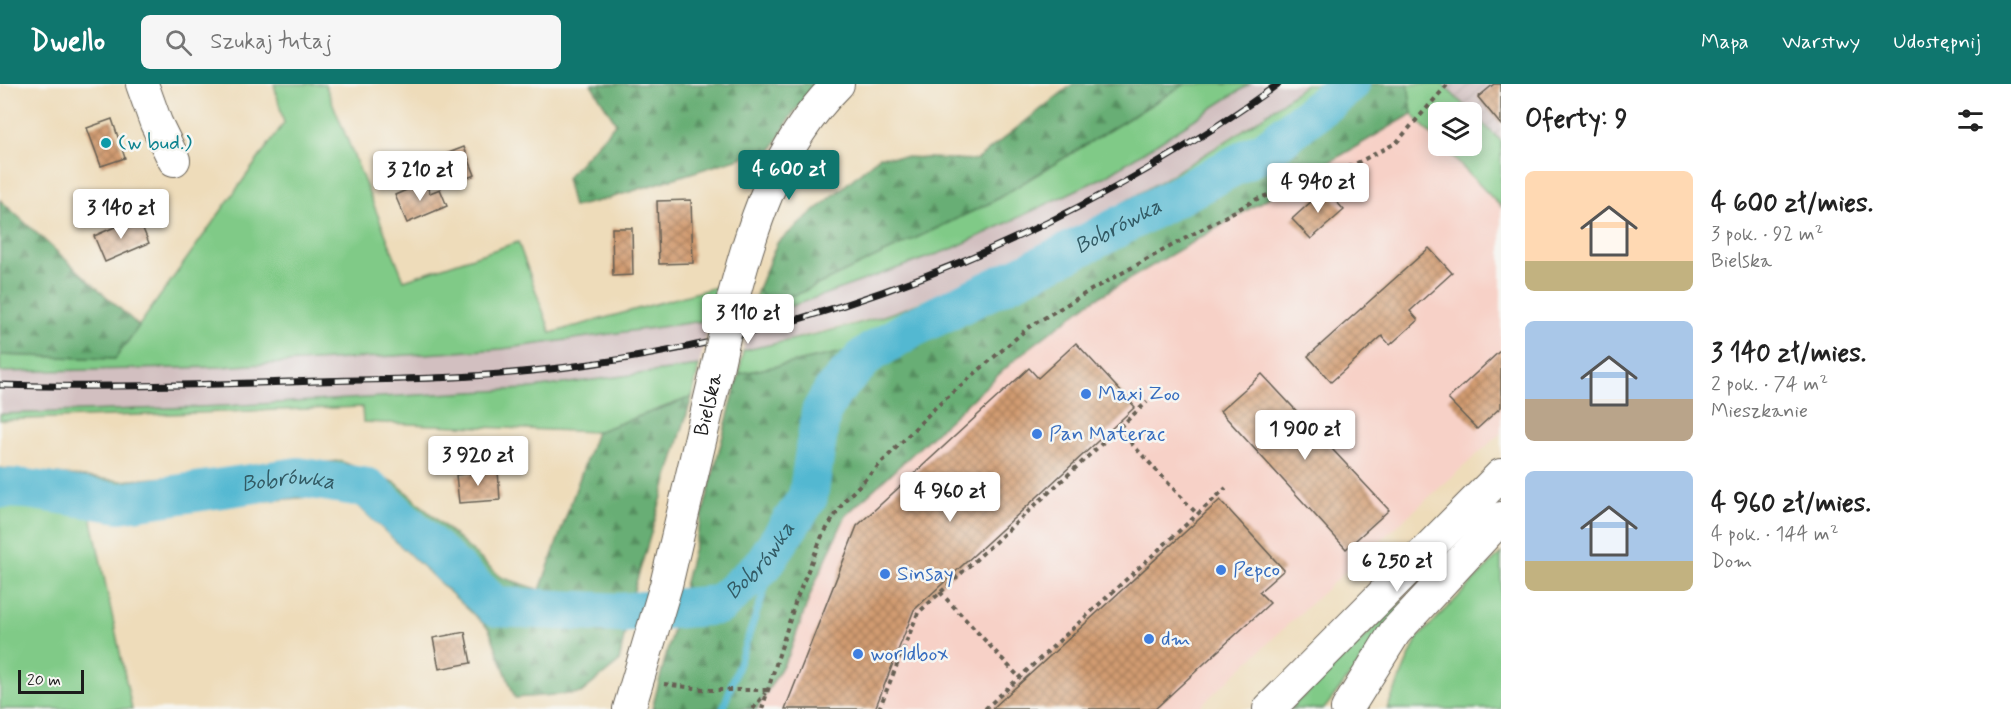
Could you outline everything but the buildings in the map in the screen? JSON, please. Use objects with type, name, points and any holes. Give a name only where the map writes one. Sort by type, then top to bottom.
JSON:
[{"type":"street","points":[[142,84],[156,123],[174,159]]},
{"type":"street","name":"Bielska","points":[[629,709],[666,585],[749,237],[776,170],[790,143],[838,84]]},
{"type":"street","points":[[1269,709],[1501,475]]},
{"type":"street","points":[[1347,709],[1395,632],[1501,518]]},
{"type":"path","points":[[762,709],[796,600],[822,536],[845,500],[936,407],[1029,327],[1091,290],[1257,199],[1353,165],[1395,143],[1448,84]]},
{"type":"path","points":[[879,709],[918,613],[1147,402]]},
{"type":"path","points":[[1118,429],[1197,514]]},
{"type":"path","points":[[985,709],[1226,488]]},
{"type":"path","points":[[940,592],[1019,678]]},
{"type":"path","points":[[646,658],[658,670],[655,683],[710,690],[767,690]]},
{"type":"path","points":[[753,709],[767,690]]},
{"type":"shaded area","points":[[1250,84],[1305,84],[1285,101],[1200,157],[1097,218],[1002,268],[888,314],[743,351],[752,312],[792,306],[954,248],[1106,176]]},
{"type":"shaded area","points":[[1442,84],[1501,84],[1501,141],[1482,122],[1482,102],[1461,102]]},
{"type":"shaded area","points":[[1412,114],[1428,131],[1428,156],[1452,156],[1501,207],[1501,433],[1334,582],[1197,709],[757,709],[789,655],[812,590],[846,515],[1019,356],[1090,302]]},
{"type":"shaded area","points":[[710,320],[699,366],[525,389],[225,406],[0,414],[0,372],[220,367],[502,349]]},
{"type":"green space","points":[[274,84],[325,84],[404,280],[518,242],[551,333],[723,285],[710,320],[502,349],[220,367],[0,372],[0,355],[115,359],[284,123]]},
{"type":"green space","points":[[591,84],[817,84],[791,116],[769,155],[759,152],[607,199],[573,207],[566,178],[616,123]]},
{"type":"green space","points":[[1073,84],[1185,84],[992,202],[798,294],[765,300],[758,289],[777,243],[880,156],[976,160]]},
{"type":"green space","points":[[1185,84],[1250,84],[1106,176],[954,248],[792,306],[752,312],[758,289],[765,300],[798,294],[992,202]]},
{"type":"green space","points":[[1305,84],[1330,84],[1266,135],[1074,258],[910,338],[739,374],[743,351],[835,330],[889,314],[958,287],[1024,256],[1122,204],[1212,150],[1251,125]]},
{"type":"green space","points":[[1330,84],[1408,84],[1412,114],[1090,302],[1019,356],[846,515],[812,590],[789,655],[757,709],[652,709],[739,374],[910,338],[1074,258],[1266,135]]},
{"type":"green space","points":[[1408,84],[1442,84],[1461,102],[1428,102],[1428,131],[1412,114]]},
{"type":"green space","points":[[1482,123],[1501,141],[1501,207],[1452,156],[1482,156]]},
{"type":"green space","points":[[0,200],[139,326],[115,359],[0,355]]},
{"type":"green space","points":[[699,366],[692,397],[596,432],[363,422],[362,407],[0,420],[0,414],[225,406],[525,389]]},
{"type":"green space","points":[[692,397],[633,593],[619,662],[581,693],[515,698],[489,629],[354,502],[319,496],[119,515],[0,500],[0,468],[122,481],[340,461],[396,483],[501,577],[540,590],[596,432]]},
{"type":"green space","points":[[0,500],[90,511],[132,709],[0,709]]},
{"type":"green space","points":[[1501,553],[1501,709],[1387,709],[1417,639]]},
{"type":"green space","points":[[1424,581],[1324,709],[1290,709]]},
{"type":"waterway","name":"Bobrówka","points":[[0,488],[27,489],[120,503],[298,477],[368,488],[496,607],[620,613],[719,605],[763,565],[808,497],[821,412],[833,391],[867,355],[910,329],[1088,243],[1268,148],[1350,84]]},
{"type":"waterway","points":[[723,709],[766,586],[768,574],[763,565]]},
{"type":"railway","points":[[0,385],[145,386],[472,376],[532,371],[632,357],[731,337],[828,310],[924,277],[1017,237],[1107,192],[1194,141],[1278,84]]},
{"type":"place","name":"(w bud.)","points":[[106,143]]},
{"type":"place","name":"Maxi Zoo","points":[[1086,394]]},
{"type":"place","name":"Pan Materac","points":[[1037,434]]},
{"type":"place","name":"Pepco","points":[[1221,570]]},
{"type":"place","name":"Sinsay","points":[[885,574]]},
{"type":"place","name":"dm","points":[[1149,639]]},
{"type":"place","name":"worldbox","points":[[858,654]]}]
